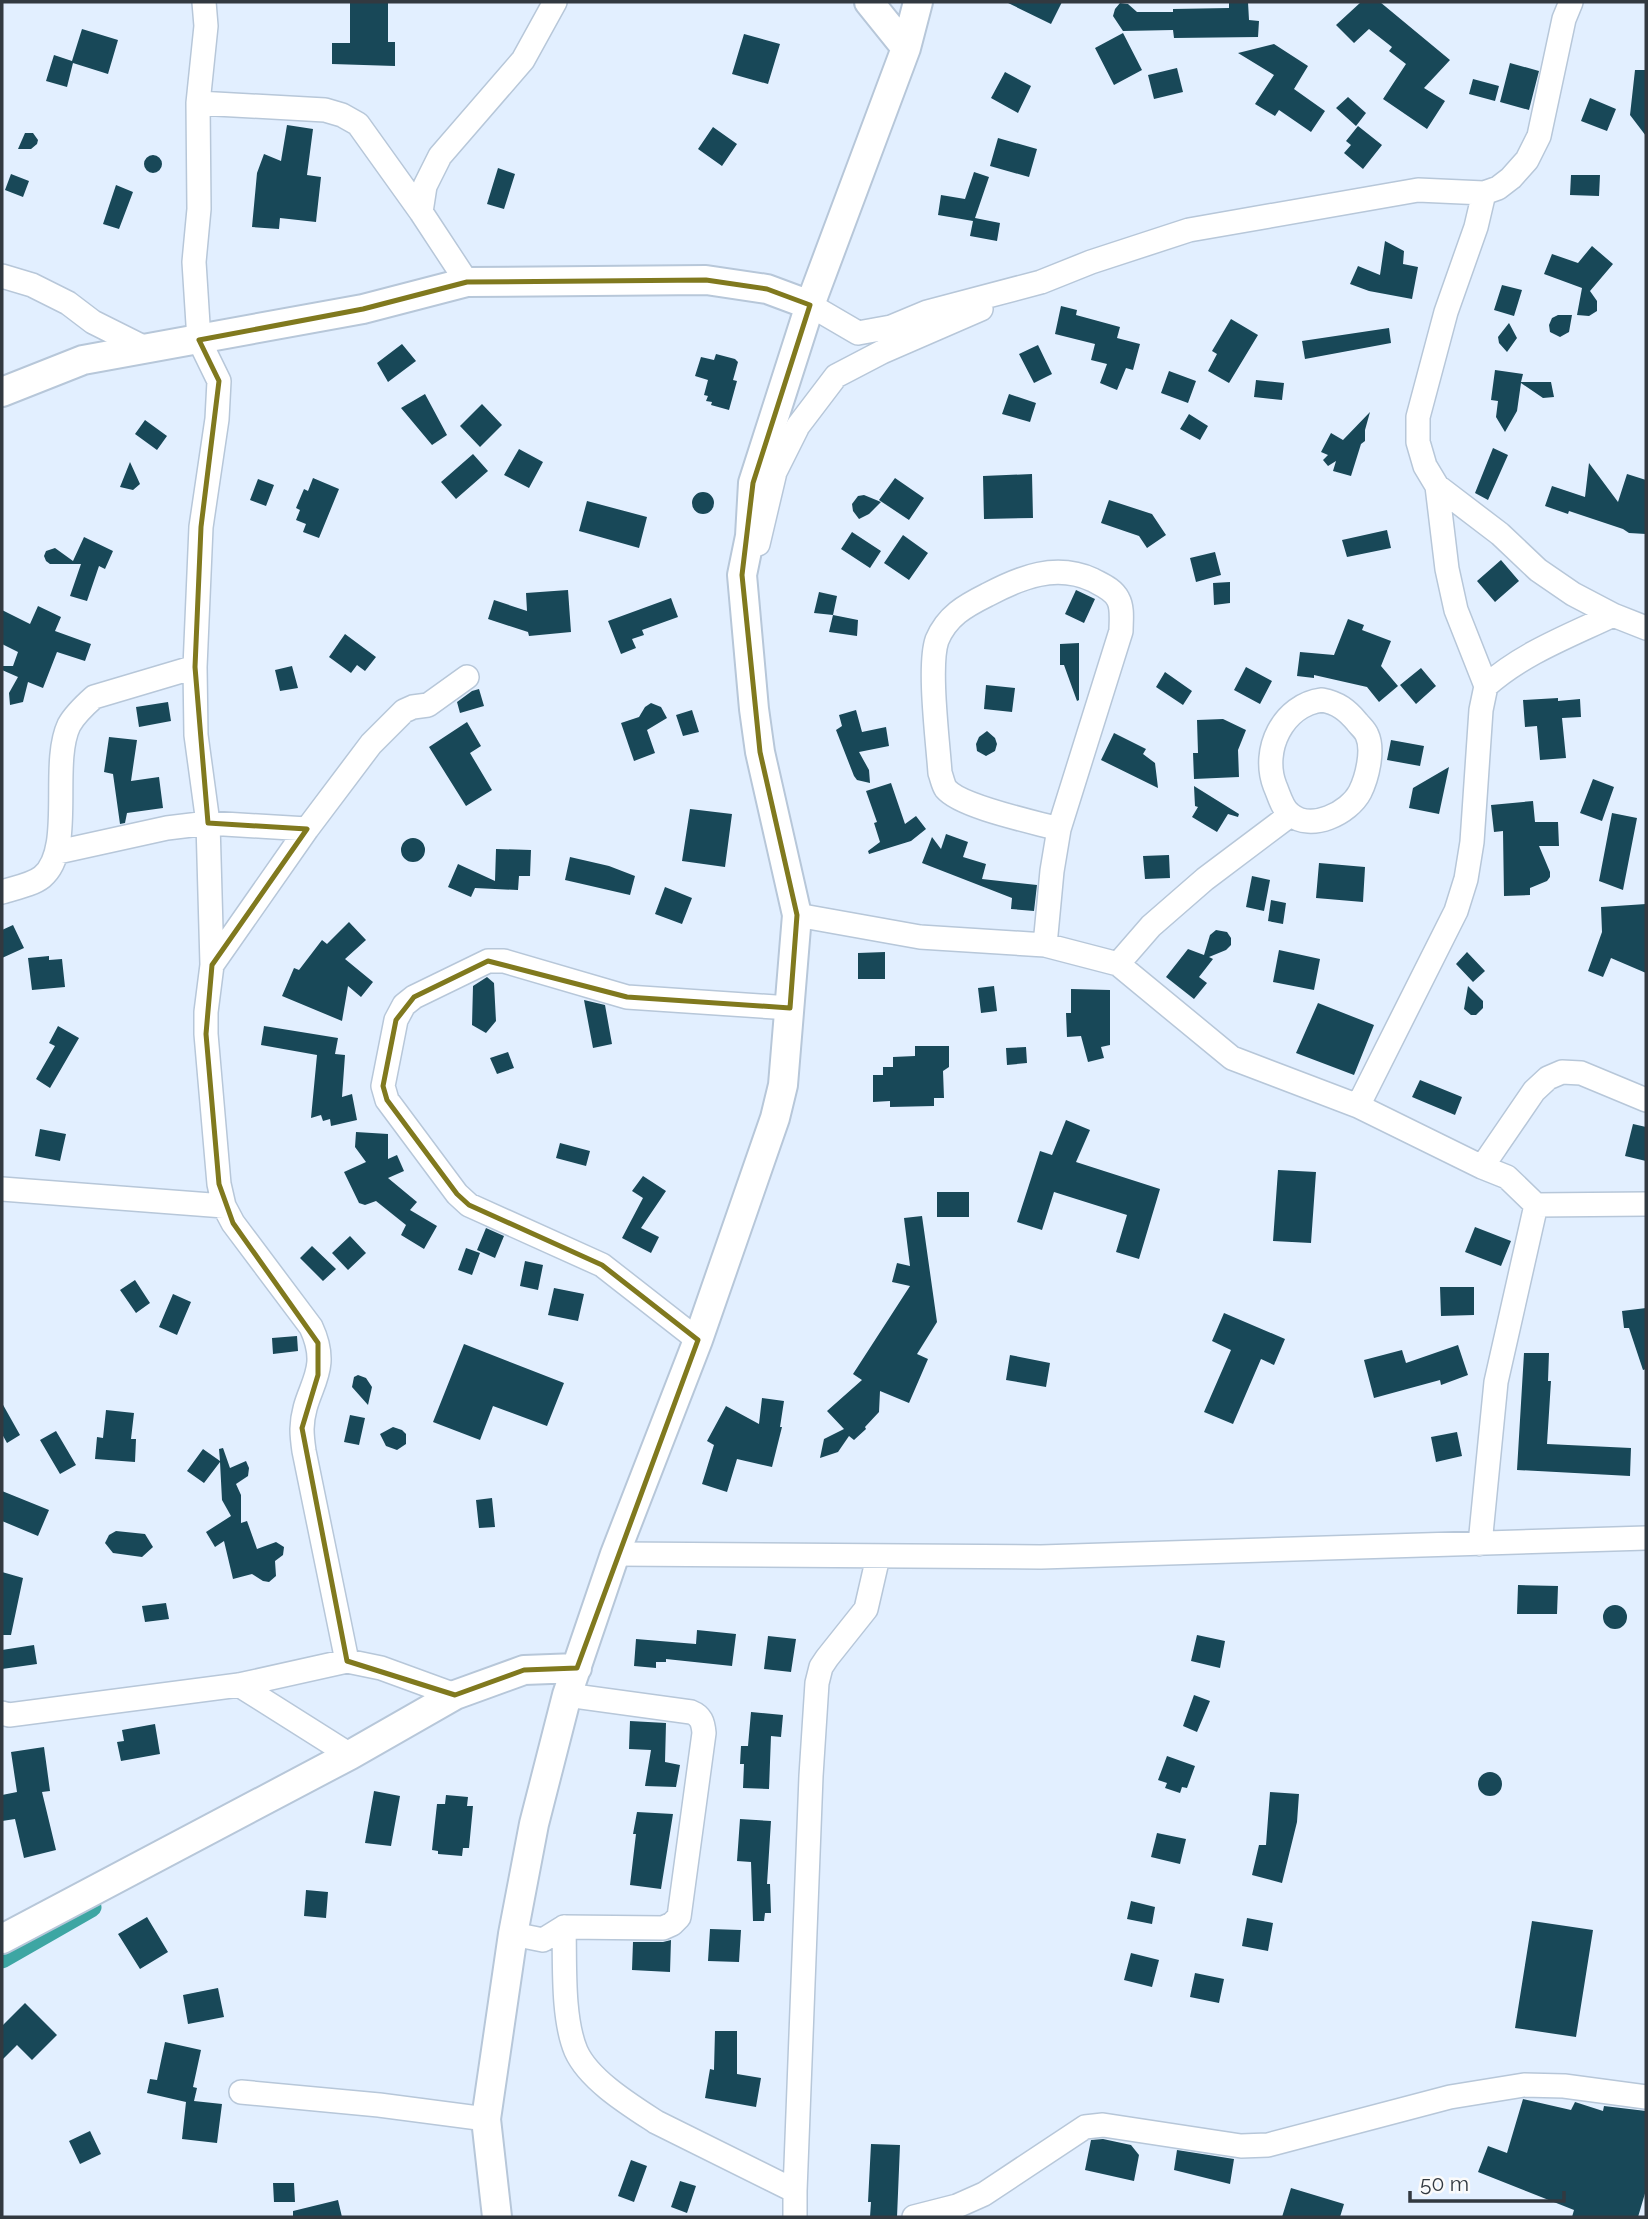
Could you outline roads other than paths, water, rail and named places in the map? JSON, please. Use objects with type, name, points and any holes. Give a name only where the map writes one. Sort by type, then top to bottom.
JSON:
[{"type":"street","points":[[204,2],[206,26],[198,103],[199,209],[194,262],[199,341],[219,381],[201,527],[195,667],[196,735],[208,823],[212,965],[206,1034],[223,1206],[311,1327],[318,1343],[318,1375],[302,1428],[304,1451],[347,1661]]},
{"type":"street","points":[[421,212],[425,186],[440,156],[523,60],[555,2]]},
{"type":"street","points":[[870,2],[906,48]]},
{"type":"street","points":[[497,2217],[486,2119],[513,1934],[534,1824],[568,1695],[615,1554],[698,1340],[775,1118],[783,1085],[797,915],[760,752],[743,594],[742,575],[750,536],[753,482],[810,305],[906,48],[918,2]]},
{"type":"street","points":[[743,594],[775,471],[798,426],[836,376],[883,352],[1041,282],[1091,262],[1189,230],[1418,190],[1484,193],[1498,188],[1527,160],[1539,136],[1568,10],[1549,2]]},
{"type":"street","points":[[198,103],[325,110],[358,124],[467,282]]},
{"type":"street","points":[[1484,193],[1446,312],[1418,417],[1418,442],[1425,466],[1437,486],[1500,534],[1538,570],[1573,594],[1613,615],[1646,627]]},
{"type":"street","points":[[2,276],[32,285],[68,303],[93,322],[147,349]]},
{"type":"street","points":[[2,392],[83,360],[363,309],[467,282],[706,280],[767,289],[810,305],[858,333],[891,327],[927,312],[1041,282]]},
{"type":"street","points":[[1358,1105],[1444,936],[1466,879],[1472,842],[1481,710],[1486,685],[1456,610],[1447,569],[1437,486]]},
{"type":"street","points":[[1045,945],[1059,829],[1121,631],[1118,598],[1108,587],[1082,575],[1062,572],[1041,573],[1017,579],[961,608],[947,622],[937,641],[933,660],[940,774],[945,787],[955,797],[975,805],[1059,829]]},
{"type":"street","points":[[1486,685],[1524,657],[1613,615]]},
{"type":"street","points":[[2,892],[42,877],[58,852],[62,749],[69,725],[81,708],[94,697],[195,667]]},
{"type":"street","points":[[212,965],[307,829],[371,744],[393,720],[413,707],[428,705],[467,677]]},
{"type":"street","points":[[1308,702],[1335,702],[1347,710],[1368,735],[1370,753],[1359,793],[1348,807],[1314,822],[1290,815],[1281,802],[1273,780],[1270,757],[1276,737],[1296,708],[1308,702]]},
{"type":"street","points":[[1118,964],[1151,926],[1214,872],[1290,815]]},
{"type":"street","points":[[58,852],[167,828],[208,823],[307,829]]},
{"type":"street","points":[[797,915],[920,937],[1045,945],[1118,964],[1232,1058],[1358,1105],[1507,1177],[1536,1205],[1646,1204]]},
{"type":"street","points":[[698,1340],[602,1265],[469,1205],[457,1194],[387,1100],[383,1086],[396,1020],[404,1005],[414,997],[488,961],[504,961],[627,997],[790,1008]]},
{"type":"street","points":[[1482,1167],[1534,1091],[1548,1078],[1562,1072],[1581,1073],[1646,1100]]},
{"type":"street","points":[[2,1189],[223,1206]]},
{"type":"street","points":[[1480,1544],[1496,1382],[1536,1205]]},
{"type":"street","points":[[615,1554],[1041,1557],[1646,1538]]},
{"type":"street","points":[[795,2217],[811,1776],[817,1683],[821,1667],[866,1609],[878,1557]]},
{"type":"street","points":[[2,1713],[9,1715],[239,1685],[347,1661],[381,1668],[455,1695]]},
{"type":"street","points":[[2,1938],[350,1755],[455,1695],[524,1670],[577,1668]]},
{"type":"street","points":[[239,1685],[350,1755]]},
{"type":"street","points":[[513,1934],[543,1940],[564,1927],[663,1928],[678,1917],[704,1733],[703,1723],[699,1715],[691,1712],[568,1695]]},
{"type":"street","points":[[564,1927],[565,1993],[572,2038],[576,2050],[592,2074],[656,2122],[795,2191]]},
{"type":"street","points":[[914,2217],[957,2206],[984,2194],[1085,2127],[1103,2124],[1241,2146],[1268,2145],[1450,2097],[1524,2085],[1564,2086],[1646,2097]]},
{"type":"street","points":[[241,2092],[379,2105],[486,2119]]},
{"type":"waterway","points":[[2,1958],[91,1907]]}]
